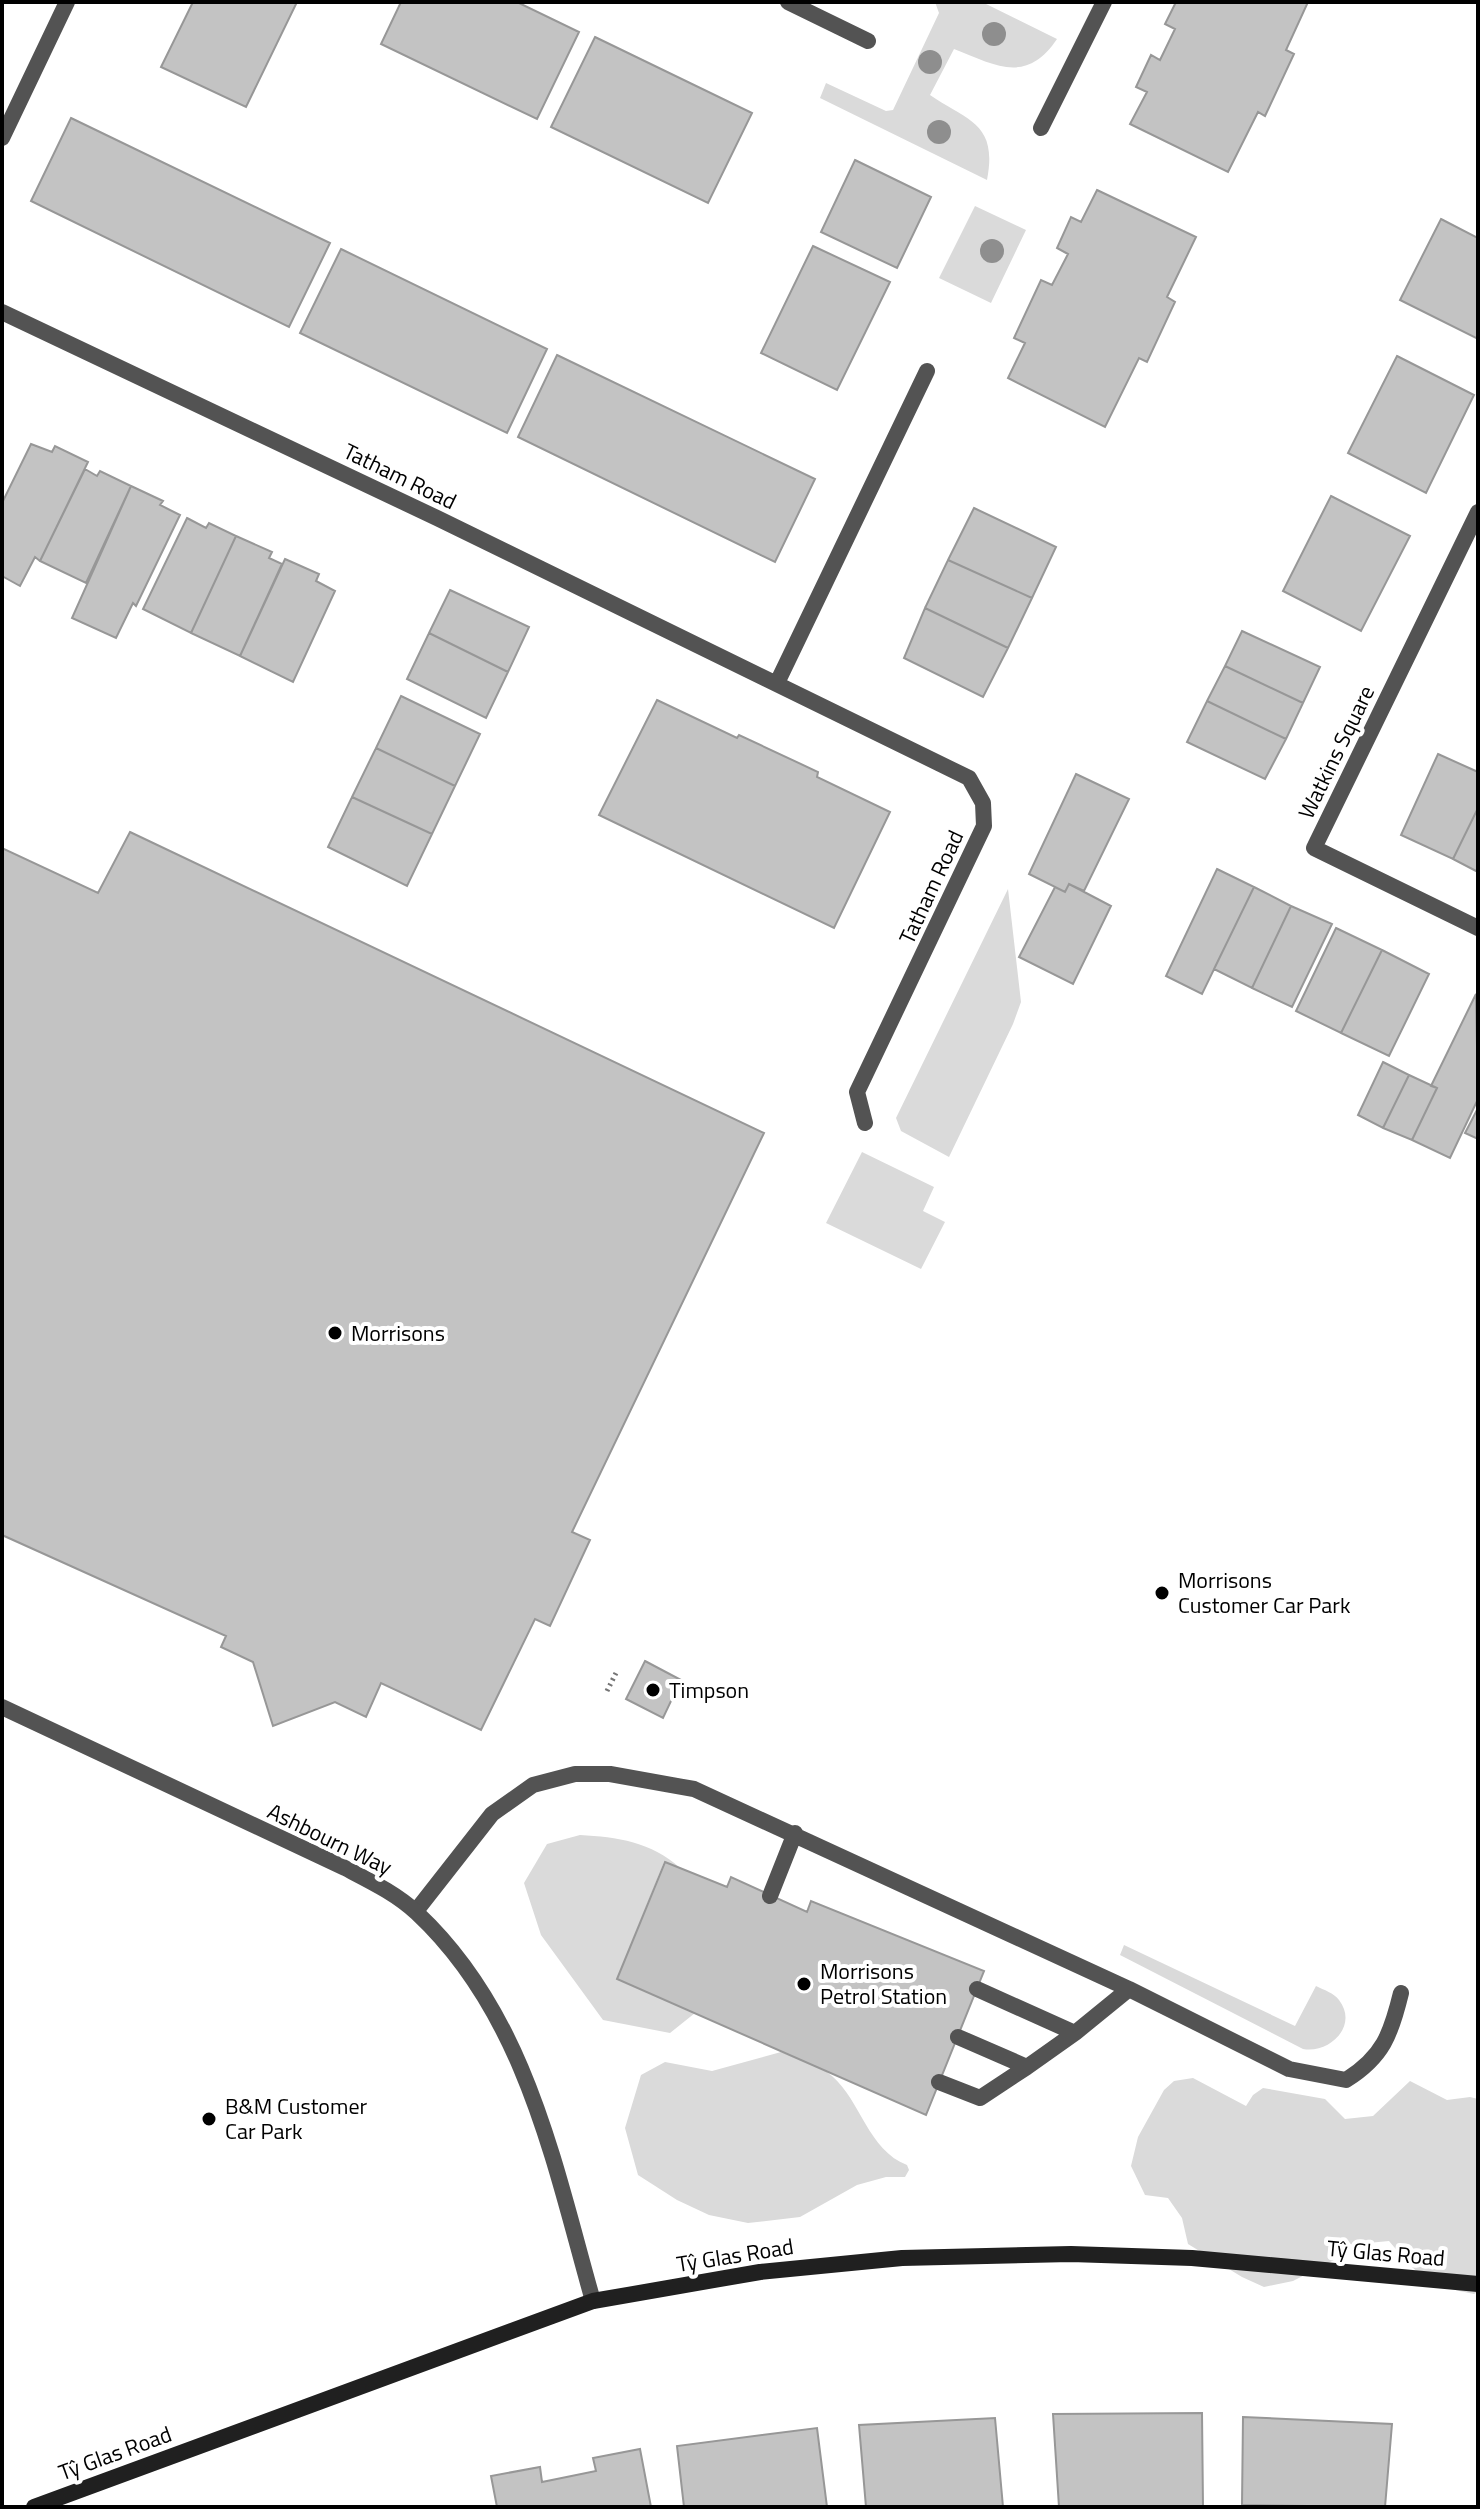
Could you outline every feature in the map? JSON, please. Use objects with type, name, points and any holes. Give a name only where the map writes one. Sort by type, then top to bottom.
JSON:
[{"type":"main road","name":"Tŷ Glas Road","points":[[34,2507],[593,2301],[786,2268],[902,2258],[1071,2254],[1192,2258],[1478,2284]]},
{"type":"street","points":[[2,138],[67,2]]},
{"type":"street","points":[[788,2],[868,41]]},
{"type":"street","points":[[1041,128],[1104,2]]},
{"type":"street","name":"Tatham Road","points":[[2,312],[437,518],[969,778],[983,803],[984,826],[857,1092],[865,1123]]},
{"type":"street","points":[[777,683],[927,371]]},
{"type":"street","name":"Watkins Square","points":[[1478,512],[1314,848],[1478,928]]},
{"type":"street","name":"Ashbourn Way","points":[[2,1707],[345,1868],[383,1888],[416,1911],[464,1964],[513,2046],[537,2105],[593,2301]]},
{"type":"street","points":[[416,1911],[492,1814],[533,1785],[575,1774],[610,1774],[694,1789],[1129,1989],[1289,2069],[1346,2080],[1363,2070],[1378,2054],[1392,2029],[1401,1993]]},
{"type":"street","points":[[770,1896],[795,1833]]},
{"type":"street","points":[[977,1989],[1075,2033]]},
{"type":"street","points":[[939,2082],[980,2098],[1075,2033],[1129,1989]]},
{"type":"street","points":[[958,2037],[1027,2067]]},
{"type":"path","points":[[607,1691],[616,1673]]},
{"type":"shaded area","points":[[935,2],[982,2],[1057,39],[1034,62],[1022,67],[996,65],[954,49],[930,95],[968,118],[984,135],[989,161],[987,180],[820,98],[826,83],[886,111],[893,110],[939,13]]},
{"type":"shaded area","points":[[975,206],[1026,230],[991,303],[939,278]]},
{"type":"shaded area","points":[[1008,889],[1021,1002],[949,1157],[901,1131],[896,1118]]},
{"type":"shaded area","points":[[862,1152],[934,1187],[923,1211],[945,1222],[921,1269],[826,1223]]},
{"type":"shaded area","points":[[580,1835],[633,1842],[658,1852],[680,1868],[664,1862],[617,1979],[695,2013],[670,2033],[603,2020],[541,1935],[524,1883],[547,1844]]},
{"type":"shaded area","points":[[1124,1945],[1295,2026],[1316,1986],[1339,2000],[1344,2010],[1343,2028],[1331,2043],[1303,2049],[1120,1955]]},
{"type":"shaded area","points":[[781,2052],[827,2072],[842,2086],[883,2148],[907,2165],[909,2170],[905,2177],[886,2177],[857,2185],[800,2217],[748,2223],[709,2215],[677,2200],[638,2175],[625,2128],[641,2075],[665,2062],[712,2071]]},
{"type":"shaded area","points":[[1193,2078],[1246,2106],[1253,2095],[1263,2088],[1325,2099],[1345,2119],[1373,2116],[1410,2081],[1447,2100],[1478,2099],[1478,2292],[1458,2291],[1425,2278],[1389,2241],[1347,2245],[1334,2260],[1293,2281],[1264,2287],[1188,2244],[1182,2218],[1168,2198],[1145,2195],[1131,2166],[1138,2137],[1164,2090],[1174,2081]]},
{"type":"building","points":[[193,2],[297,2],[246,107],[161,67]]},
{"type":"building","points":[[401,2],[517,2],[579,32],[537,119],[381,44]]},
{"type":"building","points":[[1176,2],[1308,2],[1286,50],[1294,54],[1265,116],[1258,112],[1228,172],[1130,124],[1147,92],[1136,87],[1151,55],[1160,60],[1175,29],[1165,24]]},
{"type":"building","points":[[595,37],[752,113],[708,203],[551,127]]},
{"type":"building","points":[[71,118],[330,243],[289,327],[31,201]]},
{"type":"building","points":[[855,160],[931,197],[897,268],[821,232]]},
{"type":"building","points":[[1097,190],[1196,237],[1167,297],[1175,302],[1147,362],[1139,358],[1105,427],[1008,378],[1025,343],[1014,338],[1041,280],[1052,285],[1068,254],[1057,248],[1071,217],[1081,222]]},
{"type":"building","points":[[1441,219],[1478,238],[1478,339],[1400,300]]},
{"type":"building","points":[[813,246],[890,282],[837,390],[761,353]]},
{"type":"building","points":[[341,249],[547,349],[507,433],[300,333]]},
{"type":"building","points":[[557,355],[815,479],[775,562],[518,437]]},
{"type":"building","points":[[1397,356],[1474,395],[1426,493],[1348,453]]},
{"type":"building","points":[[31,444],[52,452],[55,446],[88,462],[40,561],[35,557],[20,586],[2,576],[2,503]]},
{"type":"building","points":[[85,469],[97,476],[100,471],[131,486],[86,583],[40,561]]},
{"type":"building","points":[[131,486],[163,501],[160,505],[180,515],[136,606],[133,603],[116,638],[72,618]]},
{"type":"building","points":[[1331,496],[1410,536],[1361,631],[1283,591]]},
{"type":"building","points":[[974,508],[1056,547],[1032,598],[948,560]]},
{"type":"building","points":[[187,518],[206,528],[209,523],[236,536],[191,633],[143,609]]},
{"type":"building","points":[[236,536],[272,552],[269,558],[282,564],[240,656],[191,633]]},
{"type":"building","points":[[285,559],[319,574],[316,581],[335,591],[293,682],[240,656]]},
{"type":"building","points":[[948,560],[1032,598],[1008,648],[925,608]]},
{"type":"building","points":[[450,590],[529,627],[508,672],[429,633]]},
{"type":"building","points":[[925,608],[1008,648],[983,697],[904,658]]},
{"type":"building","points":[[1242,631],[1320,667],[1303,703],[1225,666]]},
{"type":"building","points":[[429,633],[508,672],[486,718],[407,679]]},
{"type":"building","points":[[1225,666],[1303,703],[1286,739],[1207,701]]},
{"type":"building","points":[[401,696],[480,734],[455,786],[376,748]]},
{"type":"building","points":[[657,700],[818,772],[817,777],[890,812],[834,928],[599,815]]},
{"type":"building","points":[[1207,701],[1286,739],[1265,779],[1187,742]]},
{"type":"building","points":[[376,748],[455,786],[432,834],[352,797]]},
{"type":"building","points":[[1438,754],[1478,772],[1478,808],[1453,859],[1401,835]]},
{"type":"building","points":[[1076,774],[1129,799],[1084,891],[1069,884],[1065,892],[1029,874]]},
{"type":"building","points":[[352,797],[432,834],[407,886],[328,847]]},
{"type":"building","points":[[1478,808],[1478,872],[1453,859]]},
{"type":"building","name":"Morrisons","points":[[130,832],[764,1133],[572,1532],[590,1540],[550,1626],[535,1619],[481,1730],[381,1683],[366,1717],[335,1702],[273,1726],[253,1662],[221,1647],[226,1636],[2,1535],[2,848],[98,893]]},
{"type":"building","points":[[1217,869],[1254,887],[1202,994],[1166,976]]},
{"type":"building","points":[[1069,884],[1111,906],[1073,984],[1019,957],[1055,887],[1065,892]]},
{"type":"building","points":[[1254,887],[1291,906],[1252,988],[1214,969]]},
{"type":"building","points":[[1291,906],[1332,924],[1292,1007],[1252,988]]},
{"type":"building","points":[[1336,928],[1382,950],[1341,1033],[1296,1011]]},
{"type":"building","points":[[1382,950],[1429,974],[1389,1056],[1341,1033]]},
{"type":"building","points":[[1476,994],[1478,1099],[1450,1158],[1412,1140],[1437,1088],[1431,1086]]},
{"type":"building","points":[[1383,1062],[1409,1075],[1383,1128],[1358,1115]]},
{"type":"building","points":[[1409,1075],[1437,1088],[1412,1140],[1383,1128]]},
{"type":"building","points":[[1478,1108],[1478,1139],[1465,1133]]},
{"type":"building","name":"Timpson","points":[[645,1661],[681,1680],[663,1718],[626,1699]]},
{"type":"building","name":"Morrisons Petrol Station","points":[[665,1862],[727,1887],[731,1877],[807,1912],[811,1901],[984,1971],[926,2115],[617,1979]]},
{"type":"building","points":[[1202,2413],[1203,2507],[1059,2507],[1053,2414]]},
{"type":"building","points":[[1243,2417],[1392,2424],[1385,2507],[1242,2505]]},
{"type":"building","points":[[995,2418],[1003,2507],[866,2507],[859,2425]]},
{"type":"building","points":[[817,2428],[827,2507],[684,2507],[677,2446]]},
{"type":"building","points":[[640,2449],[651,2507],[497,2507],[491,2476],[540,2467],[542,2482],[596,2471],[593,2458]]},
{"type":"place","name":"Morrisons","points":[[335,1333]]},
{"type":"place","name":"Morrisons Customer Car Park","points":[[1162,1593]]},
{"type":"place","name":"Timpson","points":[[653,1690]]},
{"type":"place","name":"Morrisons Petrol Station","points":[[804,1984]]},
{"type":"place","name":"B&M Customer Car Park","points":[[209,2119]]}]
